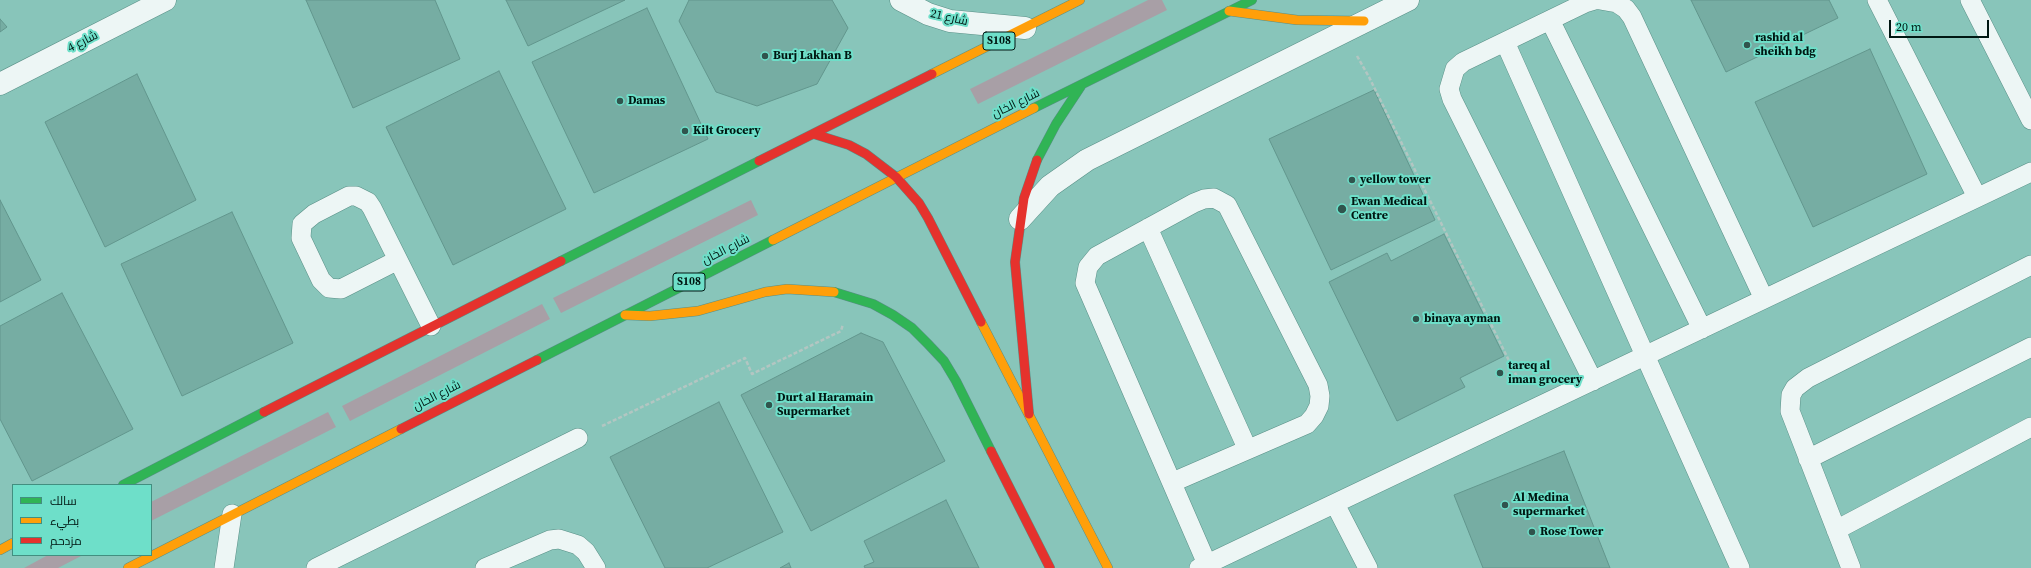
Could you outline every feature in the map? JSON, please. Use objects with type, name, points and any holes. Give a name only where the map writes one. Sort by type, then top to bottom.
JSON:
[{"type":"main road","name":"S108","points":[[125,484],[431,326],[1080,0]]},
{"type":"main road","name":"شارع الخان","points":[[152,556],[896,177],[1252,0]]},
{"type":"main road","points":[[1229,11],[1297,20],[1364,21]]},
{"type":"main road","points":[[1029,414],[1016,284],[1015,262],[1020,219],[1024,198],[1037,160],[1046,141],[1080,86]]},
{"type":"main road","points":[[814,134],[849,145],[871,158],[896,177],[916,198],[928,218],[1108,568]]},
{"type":"main road","points":[[625,315],[650,316],[698,311],[765,292],[787,289],[808,289],[851,297],[873,304],[893,315],[912,328],[944,361],[956,380],[1050,568]]},
{"type":"main road","points":[[0,550],[12,544]]},
{"type":"main road","name":"شارع الخان","points":[[128,568],[151,556]]},
{"type":"street","name":"شارع 4","points":[[0,84],[165,0]]},
{"type":"street","name":"شارع 21","points":[[901,0],[928,14],[950,21],[1025,28]]},
{"type":"street","points":[[1020,219],[1050,186],[1087,160],[1408,0]]},
{"type":"lane","points":[[1593,380],[1452,99],[1449,89],[1455,69],[1463,62],[1595,0]]},
{"type":"lane","points":[[1600,0],[1618,4],[1632,17],[1764,299]]},
{"type":"lane","points":[[1877,0],[1977,197]]},
{"type":"lane","points":[[1970,0],[2031,120]]},
{"type":"lane","points":[[1550,20],[1702,329]]},
{"type":"lane","points":[[1505,42],[1740,568]]},
{"type":"lane","points":[[1173,482],[1247,448],[1307,424],[1314,416],[1319,406],[1320,396],[1318,385],[1227,205],[1214,198],[1204,199],[1097,256],[1088,266],[1085,283],[1173,482],[1203,566],[2031,172]]},
{"type":"lane","points":[[398,260],[341,289],[329,288],[321,280],[301,238],[302,224],[314,214],[349,196],[363,198],[372,208],[398,260],[431,326]]},
{"type":"lane","points":[[1148,228],[1247,448]]},
{"type":"lane","points":[[1851,568],[1790,411],[1791,395],[1801,382],[2031,265]]},
{"type":"lane","points":[[1808,459],[2031,347]]},
{"type":"lane","points":[[1836,530],[2031,427]]},
{"type":"lane","points":[[316,568],[578,438]]},
{"type":"lane","points":[[1335,504],[1368,568]]},
{"type":"lane","points":[[224,568],[232,514]]},
{"type":"lane","points":[[485,568],[550,540],[559,539],[578,545],[586,552],[596,568]]},
{"type":"path","points":[[1342,32],[1369,77],[1533,409]]},
{"type":"path","points":[[578,438],[745,358],[752,374],[841,330],[851,297]]},
{"type":"shaded area","points":[[1148,0],[1162,0],[1167,10],[978,104],[970,89]]},
{"type":"shaded area","points":[[751,200],[758,215],[561,313],[553,298]]},
{"type":"shaded area","points":[[542,304],[550,319],[350,421],[342,406]]},
{"type":"shaded area","points":[[328,412],[336,427],[152,520],[152,501]]},
{"type":"shaded area","points":[[46,556],[81,556],[58,568],[24,568]]},
{"type":"building","points":[[306,0],[435,0],[460,59],[353,108]]},
{"type":"building","points":[[506,0],[625,0],[528,46]]},
{"type":"building","name":"Burj Lakhan B","points":[[689,0],[832,0],[848,28],[817,84],[757,106],[716,92],[679,21]]},
{"type":"building","name":"rashid al sheikh bdg","points":[[1691,0],[1829,0],[1838,18],[1726,72]]},
{"type":"building","name":"Damas","points":[[647,8],[708,139],[594,193],[532,62]]},
{"type":"building","points":[[0,19],[7,27],[0,32]]},
{"type":"building","points":[[1870,49],[1927,174],[1813,227],[1755,102]]},
{"type":"building","points":[[499,71],[566,209],[453,265],[386,127]]},
{"type":"building","points":[[137,74],[196,200],[105,247],[45,122]]},
{"type":"building","name":"yellow tower","points":[[1374,90],[1435,220],[1331,270],[1269,139]]},
{"type":"building","points":[[0,200],[41,280],[0,302]]},
{"type":"building","points":[[232,212],[293,343],[182,396],[121,264]]},
{"type":"building","name":"binaya ayman","points":[[1444,234],[1504,356],[1460,378],[1465,387],[1397,421],[1329,282],[1387,253],[1391,261]]},
{"type":"building","points":[[62,293],[133,429],[32,481],[0,419],[0,326]]},
{"type":"building","points":[[861,333],[883,342],[945,461],[811,531],[741,395]]},
{"type":"building","points":[[719,402],[783,532],[707,568],[665,568],[610,457]]},
{"type":"building","name":"Rose Tower","points":[[1564,451],[1610,568],[1483,568],[1454,495]]},
{"type":"building","points":[[946,500],[979,568],[865,568],[864,566],[874,562],[864,541]]},
{"type":"building","points":[[789,563],[791,568],[780,568]]},
{"type":"traffic: fast","points":[[1034,108],[1252,0]]},
{"type":"traffic: fast","points":[[1037,160],[1056,124],[1081,86]]},
{"type":"traffic: fast","points":[[561,261],[759,161]]},
{"type":"traffic: fast","points":[[537,360],[773,240]]},
{"type":"traffic: fast","points":[[834,292],[873,304],[893,315],[912,328],[928,344],[944,361],[956,381],[991,451]]},
{"type":"traffic: fast","points":[[125,484],[264,412]]},
{"type":"traffic: slow","points":[[932,74],[1080,0]]},
{"type":"traffic: slow","points":[[1229,11],[1297,20],[1364,21]]},
{"type":"traffic: slow","points":[[773,240],[1034,108]]},
{"type":"traffic: slow","points":[[625,315],[650,316],[698,311],[765,292],[787,289],[834,292]]},
{"type":"traffic: slow","points":[[981,322],[1108,568]]},
{"type":"traffic: slow","points":[[152,556],[401,429]]},
{"type":"traffic: slow","points":[[0,550],[12,544]]},
{"type":"traffic: slow","points":[[128,568],[152,556]]},
{"type":"traffic: jam","points":[[759,161],[932,74]]},
{"type":"traffic: jam","points":[[814,134],[849,145],[866,154],[896,177],[919,203],[928,218],[981,322]]},
{"type":"traffic: jam","points":[[1029,414],[1015,262],[1024,198],[1037,160]]},
{"type":"traffic: jam","points":[[264,412],[561,261]]},
{"type":"traffic: jam","points":[[401,429],[537,360]]},
{"type":"traffic: jam","points":[[991,451],[1050,568]]},
{"type":"place","name":"rashid al sheikh bdg","points":[[1747,45]]},
{"type":"place","name":"Burj Lakhan B","points":[[765,56]]},
{"type":"place","name":"Damas","points":[[620,101]]},
{"type":"place","name":"Kilt Grocery","points":[[685,131]]},
{"type":"place","name":"yellow tower","points":[[1352,180]]},
{"type":"place","name":"Ewan Medical Centre","points":[[1342,209]]},
{"type":"place","name":"binaya ayman","points":[[1416,319]]},
{"type":"place","name":"tareq al iman grocery","points":[[1500,373]]},
{"type":"place","name":"Durt al Haramain Supermarket","points":[[769,405]]},
{"type":"place","name":"Al Medina supermarket","points":[[1505,505]]},
{"type":"place","name":"Rose Tower","points":[[1532,532]]}]
